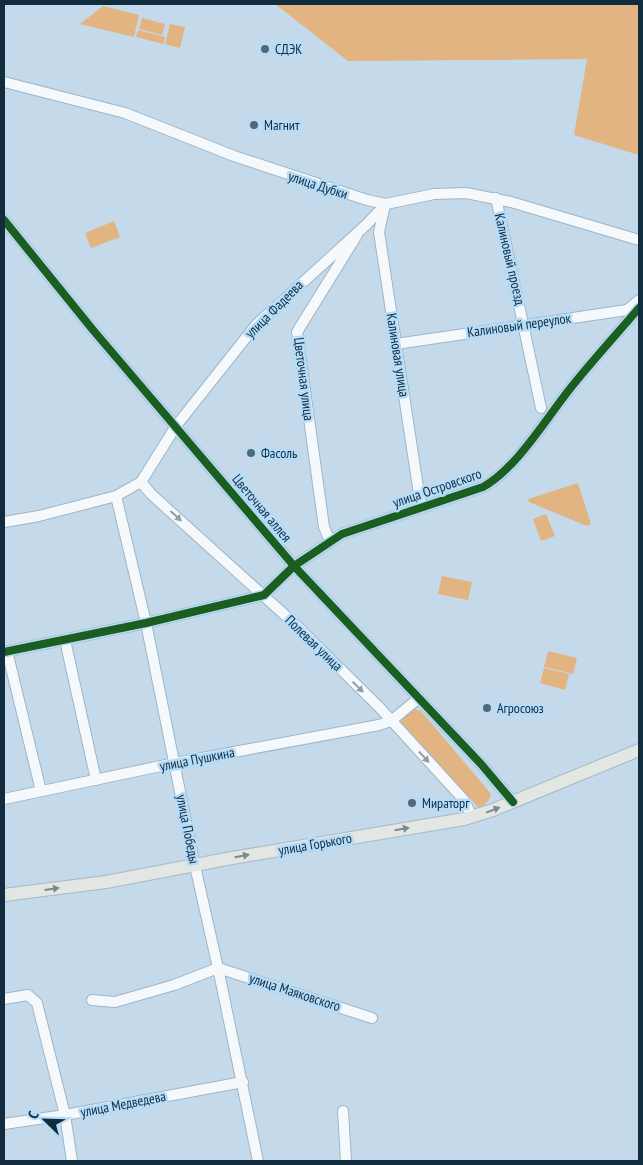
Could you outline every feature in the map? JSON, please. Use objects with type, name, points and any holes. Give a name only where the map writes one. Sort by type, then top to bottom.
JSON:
[{"type":"main road","points":[[618,758],[639,742]]},
{"type":"main road","points":[[618,758],[639,750]]},
{"type":"main road","name":"улица Горького","points":[[4,896],[106,882],[472,817],[618,758]]},
{"type":"street","name":"улица Дубки","points":[[4,82],[125,113],[234,156],[367,200],[386,204],[452,192],[496,198],[639,240]]},
{"type":"street","name":"Калиновый проезд","points":[[496,198],[525,324],[541,408]]},
{"type":"street","name":"улица Фадеева","points":[[141,482],[176,426],[256,325],[386,204]]},
{"type":"street","name":"Калиновая улица","points":[[386,204],[379,232],[421,507]]},
{"type":"street","name":"Цветочная аллея","points":[[4,220],[93,330],[294,566],[419,698],[513,802]]},
{"type":"street","name":"Цветочная улица","points":[[330,541],[324,527],[297,332],[354,243],[358,232]]},
{"type":"street","name":"Калиновый переулок","points":[[396,344],[626,310],[639,300]]},
{"type":"street","name":"улица Островского","points":[[264,595],[294,566],[330,541],[360,527],[494,481],[513,462],[591,363],[638,309]]},
{"type":"street","points":[[4,522],[39,516],[116,496],[141,482]]},
{"type":"street","name":"Полевая улица","points":[[141,482],[151,494],[264,595],[391,722],[464,800],[472,817]]},
{"type":"street","name":"улица Победы","points":[[116,496],[146,623],[194,866],[243,1082],[258,1161]]},
{"type":"street","points":[[42,791],[5,652],[146,623],[264,595]]},
{"type":"street","points":[[65,640],[96,780]]},
{"type":"street","points":[[391,722],[419,698]]},
{"type":"street","name":"улица Пушкина","points":[[4,799],[175,763],[391,722]]},
{"type":"street","points":[[92,1000],[115,1002],[174,985],[218,968]]},
{"type":"street","name":"улица Маяковского","points":[[218,968],[372,1018]]},
{"type":"street","points":[[4,999],[28,995],[37,1003],[65,1115],[72,1161]]},
{"type":"street","name":"улица Медведева","points":[[4,1124],[65,1115],[243,1082]]},
{"type":"street","points":[[343,1111],[346,1161]]},
{"type":"shaded area","points":[[275,4],[639,4],[639,155],[574,135],[587,59],[348,61]]},
{"type":"shaded area","points":[[103,6],[139,15],[134,37],[80,24]]},
{"type":"shaded area","points":[[142,18],[165,24],[162,35],[139,29]]},
{"type":"shaded area","points":[[170,24],[185,27],[180,48],[165,44]]},
{"type":"shaded area","points":[[138,30],[165,37],[163,44],[136,37]]},
{"type":"shaded area","points":[[114,221],[120,237],[91,248],[85,233]]},
{"type":"shaded area","points":[[578,483],[591,524],[587,526],[529,502],[528,499]]},
{"type":"shaded area","points":[[546,514],[555,536],[541,541],[533,519]]},
{"type":"shaded area","points":[[442,576],[472,582],[468,600],[438,594]]},
{"type":"shaded area","points":[[548,651],[577,658],[573,674],[544,667]]},
{"type":"shaded area","points":[[544,668],[569,674],[565,690],[540,683]]},
{"type":"shaded area","points":[[415,709],[421,711],[491,794],[489,800],[482,807],[477,806],[404,728],[401,720]]},
{"type":"cycle path","points":[[4,220],[93,330],[294,566],[481,764],[513,802]]},
{"type":"cycle path","points":[[4,652],[146,623],[264,595],[294,566],[342,534],[483,487],[507,469],[578,379],[639,308]]},
{"type":"place","name":"СДЭК","points":[[265,49]]},
{"type":"place","name":"Магнит","points":[[254,125]]},
{"type":"place","name":"Фасоль","points":[[251,453]]},
{"type":"place","name":"Агросоюз","points":[[487,708]]},
{"type":"place","name":"Мираторг","points":[[412,803]]}]
